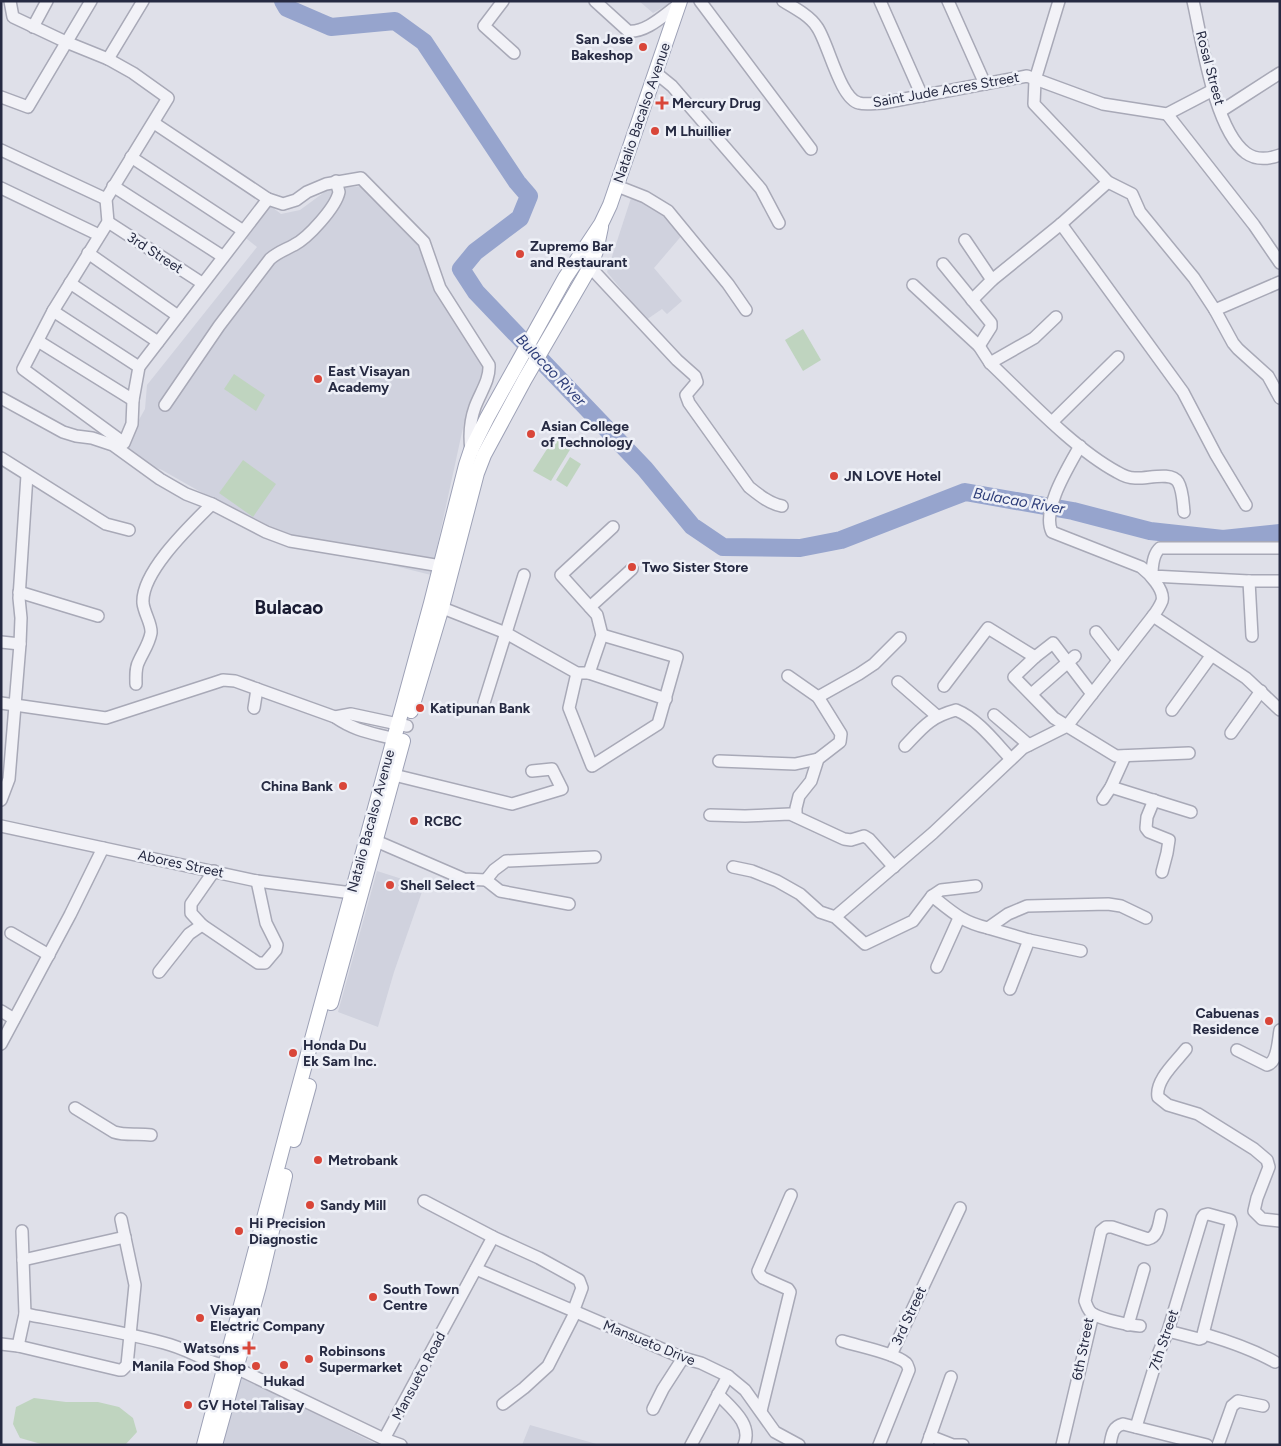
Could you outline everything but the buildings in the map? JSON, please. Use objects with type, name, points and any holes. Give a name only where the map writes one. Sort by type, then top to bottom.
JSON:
[{"type":"main road","name":"Natalio Bacalso Avenue","points":[[204,1445],[259,1286],[356,894],[436,605],[472,491],[477,453],[525,378],[534,348],[577,260],[601,224],[617,186],[679,3]]},
{"type":"main road","name":"Natalio Bacalso Avenue","points":[[436,605],[441,566],[459,488],[477,453],[513,372],[534,348],[590,266],[596,251],[601,224]]},
{"type":"main road","points":[[577,260],[590,266]]},
{"type":"main road","name":"Natalio Bacalso Avenue","points":[[356,894],[376,841],[394,775],[398,741]]},
{"type":"main road","name":"Natalio Bacalso Avenue","points":[[214,1445],[231,1367]]},
{"type":"street","points":[[10,1],[13,17],[108,59],[133,73],[168,98],[106,199],[108,222],[53,311],[23,369],[124,443],[132,424],[133,400],[138,368],[222,256],[268,199]]},
{"type":"street","points":[[33,27],[47,1]]},
{"type":"street","points":[[1,97],[28,107],[91,1]]},
{"type":"street","points":[[108,59],[143,1]]},
{"type":"street","points":[[503,1],[484,26],[514,53]]},
{"type":"street","points":[[594,1],[628,31],[633,32],[651,24],[679,3]]},
{"type":"street","points":[[700,1],[811,149]]},
{"type":"street","name":"Saint Jude Acres Street","points":[[783,1],[802,12],[817,27],[844,88],[853,101],[860,104],[883,103],[1027,76],[1103,104],[1167,114]]},
{"type":"street","points":[[880,1],[922,96]]},
{"type":"street","points":[[948,1],[985,84]]},
{"type":"street","points":[[1059,1],[1035,80],[1034,104],[1108,182],[1132,194],[1140,212],[1194,278],[1216,310],[1233,343],[1268,376],[1280,398]]},
{"type":"street","name":"Rosal Street","points":[[1193,1],[1212,90],[1236,143],[1247,154],[1256,158],[1269,159],[1280,155]]},
{"type":"street","points":[[656,73],[672,86],[761,189],[779,223]]},
{"type":"street","points":[[1221,111],[1280,73]]},
{"type":"street","points":[[1212,90],[1167,114],[1254,225],[1280,263]]},
{"type":"street","points":[[154,123],[268,199],[283,204],[296,200],[307,192],[336,181],[361,178],[424,242],[440,288],[489,365],[490,373],[475,408],[468,435],[477,453]]},
{"type":"street","points":[[1,150],[106,199]]},
{"type":"street","points":[[130,158],[242,230]]},
{"type":"street","points":[[165,405],[219,326],[270,259],[277,252],[303,239],[333,205],[339,192],[336,181]]},
{"type":"street","points":[[972,300],[992,280],[1061,224],[1108,182]]},
{"type":"street","points":[[113,186],[222,256]]},
{"type":"street","points":[[617,186],[645,197],[668,212],[728,284],[746,310]]},
{"type":"street","points":[[1,188],[99,235]]},
{"type":"street","name":"3rd Street","points":[[108,222],[202,283]]},
{"type":"street","points":[[1061,224],[1183,392],[1216,455],[1246,505]]},
{"type":"street","points":[[965,240],[992,280]]},
{"type":"street","points":[[88,253],[178,316]]},
{"type":"street","points":[[943,264],[992,325],[979,346]]},
{"type":"street","points":[[590,266],[677,360],[695,376],[696,382],[686,395],[689,403],[749,487],[761,496],[782,506]]},
{"type":"street","points":[[1216,310],[1280,282]]},
{"type":"street","points":[[70,283],[158,342]]},
{"type":"street","points":[[913,284],[979,346],[990,363],[1052,422],[1102,463],[1119,473],[1133,478],[1168,476],[1177,480],[1180,485],[1184,512]]},
{"type":"street","points":[[53,311],[138,368]]},
{"type":"street","points":[[990,363],[1034,338],[1056,316]]},
{"type":"street","points":[[38,341],[133,400]]},
{"type":"street","points":[[1052,422],[1118,357]]},
{"type":"street","points":[[1,398],[62,432],[92,438],[113,445],[160,479],[186,494],[212,504],[266,532],[290,542],[441,566]]},
{"type":"street","points":[[835,918],[894,867],[1011,759],[1029,745],[1067,726],[1153,616],[1162,601],[1162,595],[1152,576],[1141,567],[1052,532],[1049,527],[1049,518],[1057,487],[1080,446]]},
{"type":"street","points":[[1,458],[106,524],[129,530]]},
{"type":"street","points":[[1,800],[9,779],[20,644],[19,592],[27,474]]},
{"type":"street","points":[[136,684],[138,662],[145,651],[151,630],[143,603],[147,584],[160,562],[182,533],[212,504]]},
{"type":"street","points":[[589,673],[602,635],[597,615],[561,575],[612,527]]},
{"type":"street","points":[[1152,576],[1156,552],[1160,548],[1280,548]]},
{"type":"street","points":[[590,607],[632,569]]},
{"type":"street","points":[[484,703],[524,575]]},
{"type":"street","points":[[1152,576],[1280,581]]},
{"type":"street","points":[[1249,581],[1252,636]]},
{"type":"street","points":[[19,592],[98,616]]},
{"type":"street","points":[[436,605],[506,633],[577,673],[589,673],[666,699]]},
{"type":"street","points":[[1153,616],[1246,678],[1280,710]]},
{"type":"street","points":[[944,686],[988,628],[1035,657]]},
{"type":"street","points":[[1096,632],[1118,660]]},
{"type":"street","points":[[577,673],[569,708],[592,766],[658,724],[677,657],[602,635]]},
{"type":"street","points":[[818,696],[874,664],[900,638]]},
{"type":"street","points":[[1,642],[20,644]]},
{"type":"street","points":[[1092,694],[1072,659],[1053,642],[1014,675],[1014,679],[1054,718],[1116,756],[1189,753]]},
{"type":"street","points":[[1172,710],[1211,656]]},
{"type":"street","points":[[1035,690],[1072,659]]},
{"type":"street","points":[[719,762],[795,764],[818,759],[840,742],[841,734],[818,696],[788,676]]},
{"type":"street","points":[[1,703],[106,718],[223,680],[235,681],[335,717],[347,726],[361,732],[398,741]]},
{"type":"street","points":[[898,682],[937,716]]},
{"type":"street","points":[[254,708],[257,689]]},
{"type":"street","points":[[1231,733],[1261,691]]},
{"type":"street","points":[[906,746],[928,722],[937,716],[956,710],[964,714],[1011,759]]},
{"type":"street","points":[[335,717],[351,714],[402,726]]},
{"type":"street","points":[[994,715],[1029,745]]},
{"type":"street","points":[[1103,799],[1111,787],[1125,756]]},
{"type":"street","points":[[796,816],[799,796],[811,781],[818,759]]},
{"type":"street","points":[[394,775],[512,804],[562,789],[552,769],[532,771]]},
{"type":"street","points":[[1111,787],[1191,812]]},
{"type":"street","points":[[1154,800],[1147,817],[1146,828],[1149,832],[1169,840],[1168,853],[1162,872]]},
{"type":"street","points":[[710,814],[745,816],[784,814],[796,816],[844,839],[851,840],[864,836],[869,839],[894,867]]},
{"type":"street","name":"Abores Street","points":[[1,826],[257,881],[356,894]]},
{"type":"street","points":[[376,841],[464,879],[486,880],[500,891],[569,904]]},
{"type":"street","points":[[1,1044],[70,916],[103,848]]},
{"type":"street","points":[[486,880],[506,860],[596,856]]},
{"type":"street","points":[[733,867],[752,871],[777,881],[800,894],[820,912],[835,918],[863,943],[867,944],[913,921],[932,896],[941,890],[976,886]]},
{"type":"street","points":[[214,871],[191,904],[191,913],[202,925],[258,963],[264,963],[276,950],[277,945],[266,923],[257,881]]},
{"type":"street","points":[[932,896],[959,918],[970,924],[1081,952]]},
{"type":"street","points":[[988,928],[1008,914],[1027,906],[1108,904],[1120,906],[1146,918]]},
{"type":"street","points":[[937,967],[959,918]]},
{"type":"street","points":[[159,972],[189,934],[202,925]]},
{"type":"street","points":[[11,933],[49,955]]},
{"type":"street","points":[[1010,989],[1029,940]]},
{"type":"street","points":[[1,1011],[14,1019]]},
{"type":"street","points":[[1237,1050],[1270,1065],[1274,1061],[1280,1030]]},
{"type":"street","points":[[1186,1049],[1162,1079],[1157,1090],[1158,1097],[1168,1105],[1198,1114],[1254,1149],[1274,1167],[1257,1198],[1254,1211],[1262,1219],[1280,1221]]},
{"type":"street","points":[[74,1108],[114,1132],[151,1135]]},
{"type":"street","points":[[761,1411],[790,1292],[788,1289],[763,1278],[758,1271],[791,1195]]},
{"type":"street","points":[[424,1201],[579,1280],[582,1288],[574,1312],[548,1366],[503,1404]]},
{"type":"street","name":"3rd Street","points":[[879,1445],[909,1370],[907,1363],[891,1355],[960,1208]]},
{"type":"street","name":"7th Street","points":[[1136,1427],[1158,1352],[1168,1331],[1202,1218],[1208,1214],[1226,1218],[1230,1220],[1231,1224],[1204,1334]]},
{"type":"street","name":"6th Street","points":[[1062,1445],[1093,1314],[1088,1309],[1085,1301],[1101,1231],[1106,1227],[1112,1227],[1148,1239],[1153,1238],[1156,1234],[1161,1215]]},
{"type":"street","points":[[1,1344],[18,1346],[119,1370],[122,1370],[127,1365],[135,1285],[120,1219]]},
{"type":"street","points":[[18,1346],[25,1314],[22,1231]]},
{"type":"street","points":[[23,1260],[125,1237]]},
{"type":"street","name":"Mansueto Road","points":[[384,1439],[493,1237]]},
{"type":"street","name":"Mansueto Drive","points":[[476,1269],[728,1376],[745,1390],[775,1432],[799,1445]]},
{"type":"street","points":[[1128,1325],[1144,1269]]},
{"type":"street","points":[[25,1314],[169,1344],[197,1357],[231,1367],[384,1439],[401,1445]]},
{"type":"street","points":[[1093,1314],[1128,1325],[1140,1326]]},
{"type":"street","points":[[1168,1331],[1199,1338],[1202,1338],[1204,1334],[1232,1342],[1275,1362]]},
{"type":"street","points":[[842,1341],[891,1355]]},
{"type":"street","points":[[653,1409],[663,1388],[682,1358]]},
{"type":"street","points":[[691,1445],[728,1376]]},
{"type":"street","points":[[951,1377],[929,1441],[963,1445]]},
{"type":"street","points":[[718,1394],[746,1427],[746,1441]]},
{"type":"street","points":[[1218,1445],[1234,1403],[1262,1406]]},
{"type":"street","points":[[1110,1445],[1113,1430],[1116,1426],[1123,1424],[1207,1445]]},
{"type":"shaded area","points":[[639,1],[670,1],[669,4],[653,13]]},
{"type":"shaded area","name":"East Visayan Academy","points":[[366,186],[422,245],[487,372],[464,423],[431,575],[379,562],[286,546],[213,499],[162,470],[129,457],[127,441],[145,409],[147,385],[257,247],[242,235],[268,204],[281,214],[300,210],[330,188]]},
{"type":"shaded area","points":[[632,195],[663,212],[683,234],[654,268],[682,301],[667,314],[662,309],[646,320],[607,272]]},
{"type":"shaded area","points":[[377,871],[424,886],[394,972],[378,1027],[338,1012]]},
{"type":"shaded area","points":[[237,1374],[378,1445],[218,1445]]},
{"type":"shaded area","points":[[530,1425],[600,1445],[522,1445]]},
{"type":"green space","points":[[803,329],[821,360],[803,371],[785,340]]},
{"type":"green space","points":[[234,374],[265,395],[256,411],[224,389]]},
{"type":"green space","points":[[554,438],[571,448],[551,481],[533,471]]},
{"type":"green space","points":[[570,457],[581,464],[567,487],[556,480]]},
{"type":"green space","points":[[243,460],[276,484],[253,517],[219,493]]},
{"type":"green space","points":[[34,1398],[66,1402],[98,1402],[119,1407],[133,1418],[137,1432],[125,1445],[41,1444],[20,1438],[13,1424],[16,1407]]},
{"type":"waterway","name":"Bulacao River","points":[[283,1],[287,8],[331,27],[395,21],[424,42],[517,182],[529,196],[520,218],[475,252],[461,269],[476,292],[645,469],[692,526],[723,547],[800,548],[841,540],[965,492],[1073,511],[1150,531],[1223,539],[1280,533]]},
{"type":"place","name":"San Jose Bakeshop","points":[[643,47]]},
{"type":"place","name":"Mercury Drug","points":[[662,103]]},
{"type":"place","name":"M Lhuillier","points":[[655,131]]},
{"type":"place","name":"Zupremo Bar and Restaurant","points":[[520,254]]},
{"type":"place","name":"East Visayan Academy","points":[[318,379]]},
{"type":"place","name":"Asian College of Technology","points":[[531,434]]},
{"type":"place","name":"JN LOVE Hotel","points":[[834,476]]},
{"type":"place","name":"Two Sister Store","points":[[632,567]]},
{"type":"place","name":"Katipunan Bank","points":[[420,708]]},
{"type":"place","name":"China Bank","points":[[343,786]]},
{"type":"place","name":"RCBC","points":[[414,821]]},
{"type":"place","name":"Shell Select","points":[[390,885]]},
{"type":"place","name":"Cabuenas Residence","points":[[1269,1021]]},
{"type":"place","name":"Honda Du Ek Sam Inc.","points":[[293,1053]]},
{"type":"place","name":"Metrobank","points":[[318,1160]]},
{"type":"place","name":"Sandy Mill","points":[[310,1205]]},
{"type":"place","name":"Hi Precision Diagnostic","points":[[239,1231]]},
{"type":"place","name":"South Town Centre","points":[[373,1297]]},
{"type":"place","name":"Visayan Electric Company","points":[[200,1318]]},
{"type":"place","name":"Watsons","points":[[249,1348]]},
{"type":"place","name":"Robinsons Supermarket","points":[[309,1359]]},
{"type":"place","name":"Hukad","points":[[284,1365]]},
{"type":"place","name":"Manila Food Shop","points":[[256,1366]]},
{"type":"place","name":"GV Hotel Talisay","points":[[188,1405]]},
{"type":"district","name":"Bulacao","points":[[289,607]]}]
